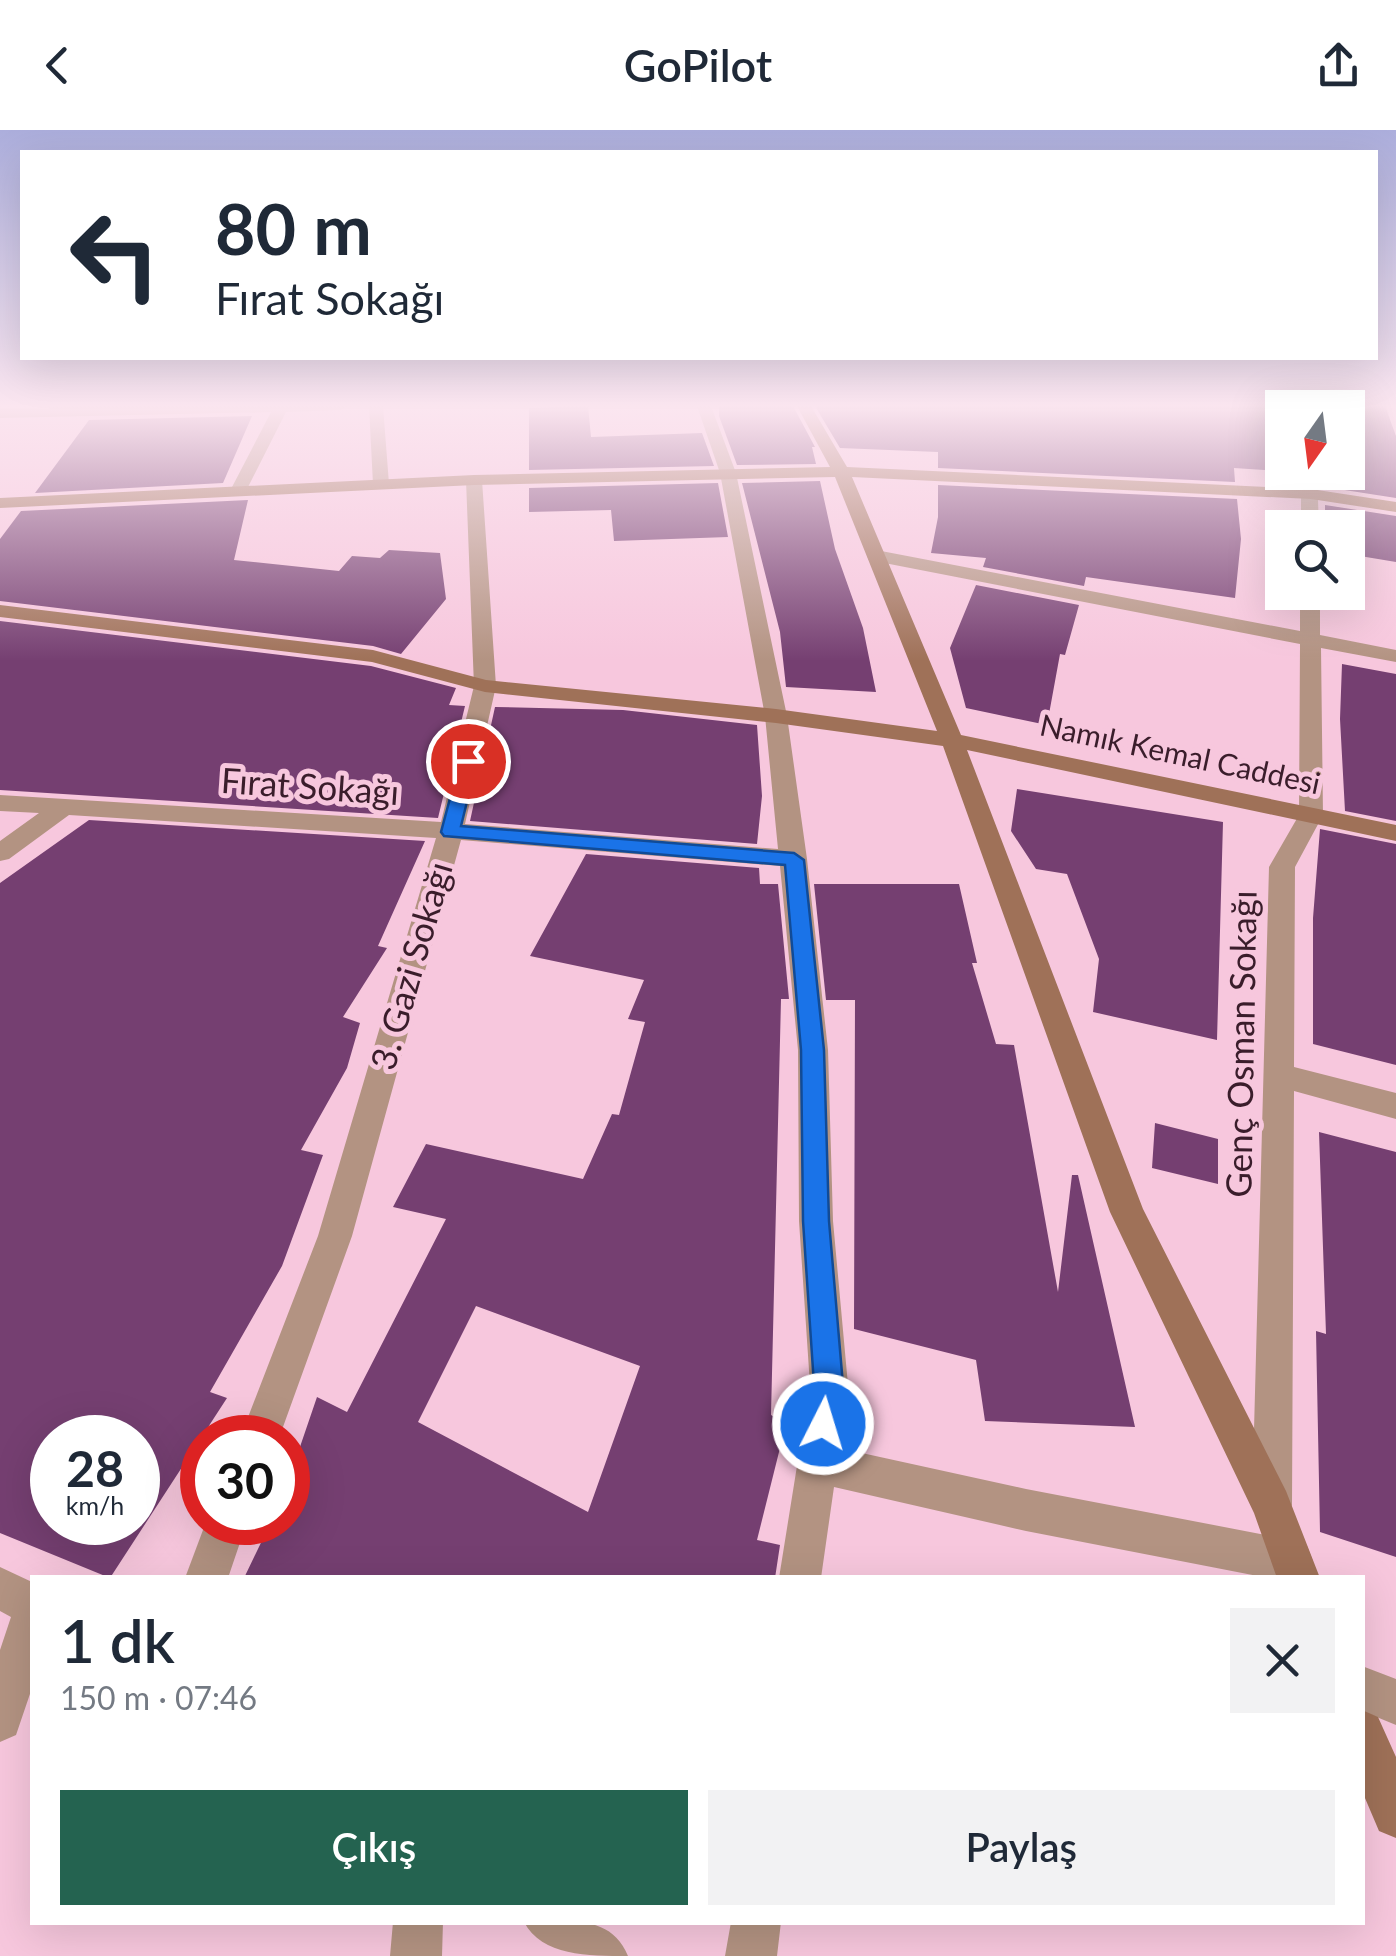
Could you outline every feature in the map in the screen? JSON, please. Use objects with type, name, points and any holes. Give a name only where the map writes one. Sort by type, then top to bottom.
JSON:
[{"type":"street","points":[[0,503],[201,491]]},
{"type":"street","name":"3. Gazi Sokağı","points":[[268,1415],[335,1236],[451,832],[486,686],[475,491]]},
{"type":"street","points":[[731,491],[776,716],[812,1050],[816,1221],[828,1385],[800,1575]]},
{"type":"street","points":[[849,491],[952,740],[1127,1212],[1272,1504],[1296,1569]]},
{"type":"street","points":[[1251,491],[1311,494],[1396,507]]},
{"type":"street","points":[[1311,494],[1311,510]]},
{"type":"street","points":[[876,556],[1396,656]]},
{"type":"street","name":"Namık Kemal Caddesi","points":[[0,610],[373,656],[486,686],[776,716],[952,740],[1396,833]]},
{"type":"street","name":"Genç Osman Sokağı","points":[[1272,1504],[1282,867],[1311,815],[1310,610]]},
{"type":"street","name":"Fırat Sokağı","points":[[0,803],[451,832],[794,860]]},
{"type":"street","points":[[0,853],[65,806]]},
{"type":"street","points":[[1279,1074],[1396,1106]]},
{"type":"street","points":[[818,1463],[1296,1569]]},
{"type":"street","points":[[207,1575],[218,1545]]},
{"type":"street","points":[[0,1588],[30,1604]]},
{"type":"street","points":[[0,1719],[30,1626]]},
{"type":"street","points":[[1365,1689],[1396,1702]]},
{"type":"street","points":[[1365,1740],[1396,1814]]},
{"type":"street","points":[[416,1956],[418,1925]]},
{"type":"street","points":[[553,1925],[602,1956]]},
{"type":"street","points":[[751,1956],[756,1925]]},
{"type":"building","points":[[529,491],[720,491],[728,537],[614,541],[611,510],[529,512]]},
{"type":"building","points":[[744,491],[822,491],[835,549],[863,628],[876,692],[786,687],[780,632]]},
{"type":"building","points":[[938,491],[1071,491],[1237,499],[1241,539],[1235,598],[1086,577],[1084,586],[983,567],[986,558],[931,553]]},
{"type":"building","points":[[1352,491],[1396,491],[1396,498]]},
{"type":"building","points":[[248,500],[234,560],[339,571],[352,556],[380,558],[389,550],[440,553],[446,599],[401,654],[373,646],[0,601],[0,539],[21,511]]},
{"type":"building","points":[[1325,505],[1357,510],[1325,510]]},
{"type":"building","points":[[1365,511],[1396,516],[1396,562],[1365,557]]},
{"type":"building","points":[[976,585],[1079,605],[1065,655],[1060,654],[1047,725],[966,708],[950,648]]},
{"type":"building","points":[[0,621],[371,666],[456,688],[449,705],[465,706],[438,818],[0,790]]},
{"type":"building","points":[[1342,664],[1396,674],[1396,821],[1345,811],[1340,719]]},
{"type":"building","points":[[495,707],[623,710],[757,725],[762,796],[757,844],[470,821]]},
{"type":"building","points":[[1017,789],[1223,822],[1217,1040],[1093,1012],[1099,959],[1067,874],[1036,869],[1011,831]]},
{"type":"building","points":[[89,820],[425,841],[378,946],[387,948],[343,1017],[360,1023],[347,1068],[301,1150],[323,1155],[282,1266],[210,1392],[227,1398],[216,1415],[180,1415],[180,1470],[160,1501],[160,1415],[30,1415],[30,1545],[131,1545],[112,1575],[103,1575],[0,1533],[0,883]]},
{"type":"building","points":[[1320,829],[1396,844],[1396,1065],[1313,1044],[1313,918]]},
{"type":"building","points":[[586,854],[759,868],[760,884],[778,884],[789,999],[781,999],[771,1415],[786,1424],[757,1540],[780,1545],[775,1575],[245,1575],[260,1545],[310,1545],[310,1418],[317,1397],[347,1412],[446,1219],[393,1207],[426,1144],[583,1179],[612,1114],[619,1115],[645,1022],[628,1019],[644,980],[530,956]],"holes":[[[476,1306],[640,1366],[588,1512],[418,1422]]]},
{"type":"building","points":[[814,884],[959,884],[977,963],[972,963],[996,1044],[1014,1045],[1058,1292],[1072,1175],[1078,1175],[1135,1427],[985,1421],[976,1360],[854,1329],[855,1000],[826,1000]]},
{"type":"building","points":[[1155,1123],[1218,1139],[1218,1184],[1152,1168]]},
{"type":"building","points":[[1319,1132],[1396,1152],[1396,1557],[1320,1532],[1316,1331],[1326,1334]]},
{"type":"route","points":[[468,761],[451,832],[794,860],[812,1050],[816,1221],[828,1385],[823,1424]]}]
